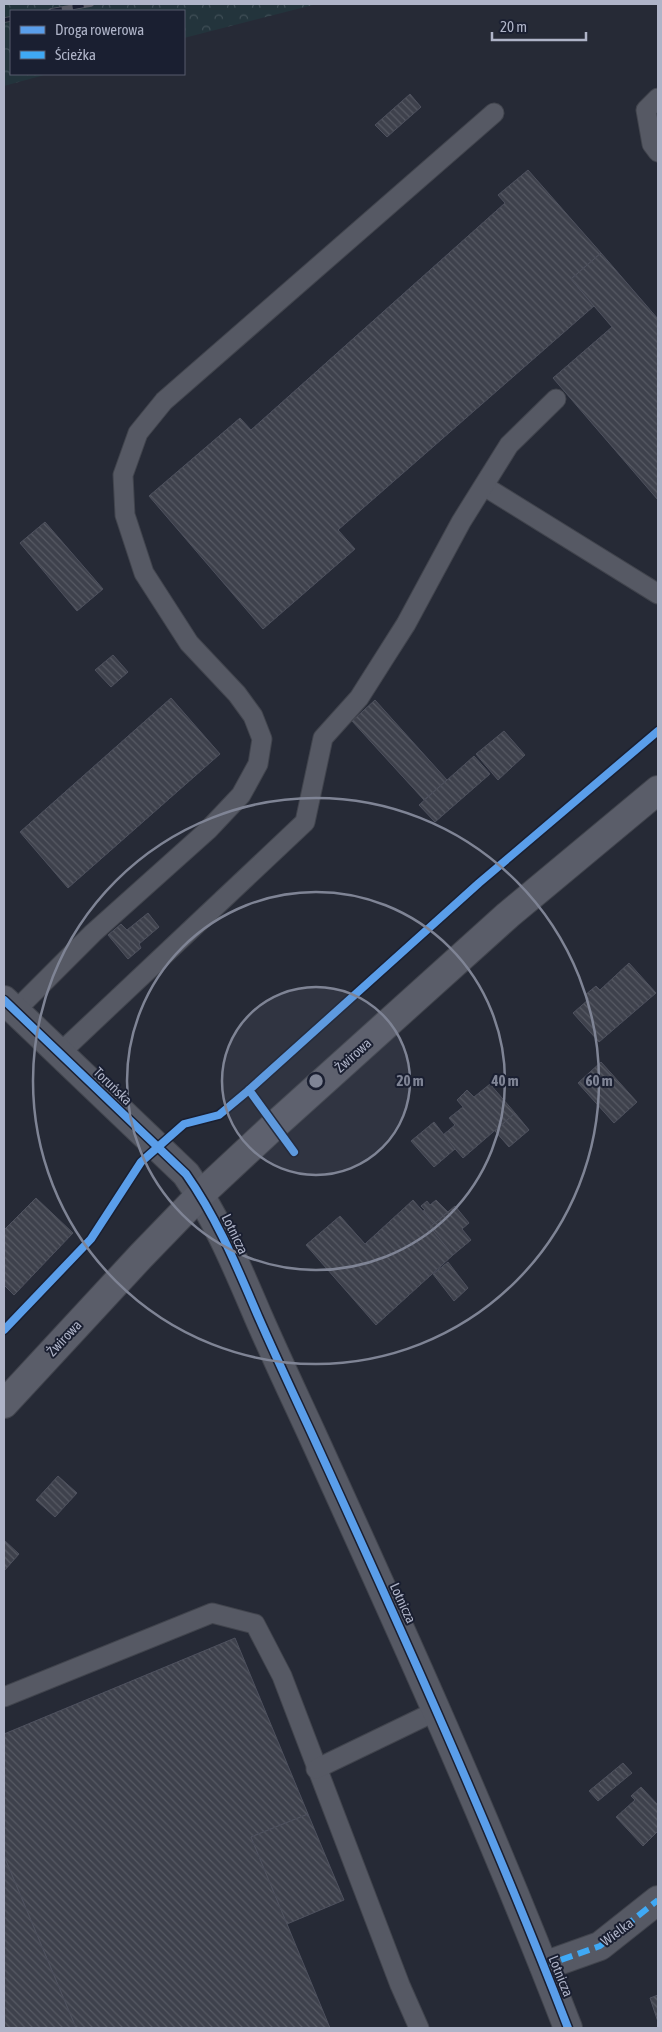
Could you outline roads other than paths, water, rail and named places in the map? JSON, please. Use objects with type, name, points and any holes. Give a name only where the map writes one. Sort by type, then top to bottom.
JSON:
[{"type":"street","name":"Żwirowa","points":[[4,1404],[201,1194],[274,1125],[508,915],[658,790]]},
{"type":"street","name":"Toruńska","points":[[10,1005],[186,1174],[201,1194]]},
{"type":"street","name":"Lotnicza","points":[[201,1194],[228,1246],[405,1637],[544,1966],[568,2028]]},
{"type":"street","name":"Wielka","points":[[544,1966],[600,1946],[657,1905]]},
{"type":"lane","points":[[652,104],[652,144],[658,152]]},
{"type":"lane","points":[[10,1005],[208,830],[241,795],[258,764],[262,739],[254,716],[237,694],[189,643],[144,573],[125,514],[123,475],[138,433],[164,401],[494,113]]},
{"type":"lane","points":[[60,1053],[305,822],[323,738],[359,698],[406,624],[461,522],[510,445],[556,399]]},
{"type":"lane","points":[[484,486],[658,594]]},
{"type":"lane","points":[[4,1697],[212,1613],[255,1624],[282,1676],[400,1985],[419,2028]]},
{"type":"lane","points":[[316,1769],[436,1712]]},
{"type":"railway","points":[[57,10],[91,4]]},
{"type":"railway","points":[[4,20],[10,19]]}]
